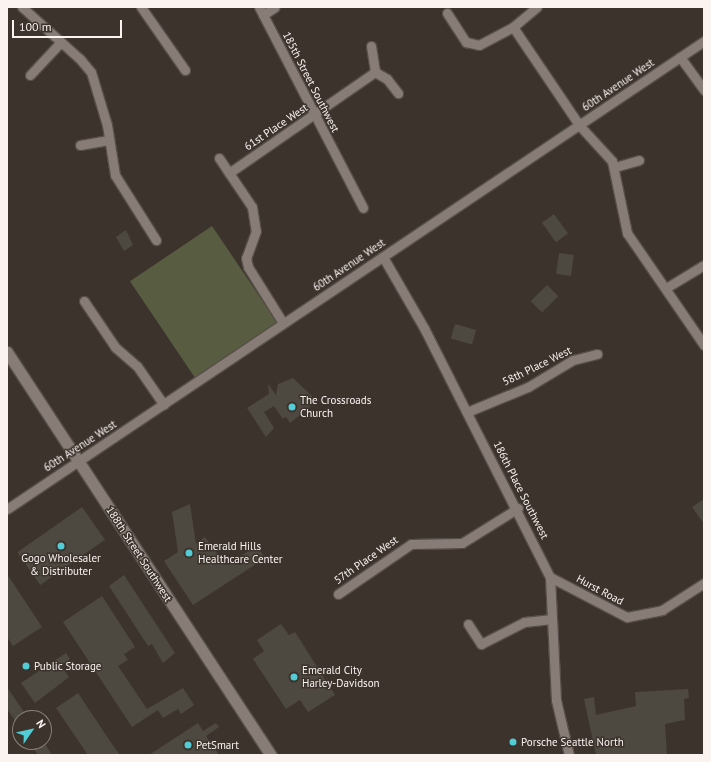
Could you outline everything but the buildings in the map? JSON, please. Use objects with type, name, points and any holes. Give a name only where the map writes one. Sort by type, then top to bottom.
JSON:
[{"type":"street","points":[[22,7],[61,42],[91,72],[109,140],[115,175],[156,240]]},
{"type":"street","points":[[141,7],[185,70]]},
{"type":"street","points":[[261,11],[275,7]]},
{"type":"street","points":[[447,13],[466,42],[479,45],[513,27],[537,7]]},
{"type":"street","name":"185th Street Southwest","points":[[261,11],[363,208]]},
{"type":"street","points":[[513,27],[579,125],[615,166],[627,232],[704,345]]},
{"type":"street","name":"60th Avenue West","points":[[7,509],[704,41]]},
{"type":"street","points":[[30,75],[61,42]]},
{"type":"street","points":[[371,46],[375,72],[387,79],[398,93]]},
{"type":"street","points":[[680,57],[704,90]]},
{"type":"street","name":"61st Place West","points":[[229,173],[315,115],[375,72]]},
{"type":"street","points":[[80,145],[109,140]]},
{"type":"street","points":[[219,158],[255,216],[256,231],[246,258],[248,267],[283,323]]},
{"type":"street","points":[[615,166],[639,160]]},
{"type":"street","name":"186th Place Southwest","points":[[383,257],[518,508],[550,577],[556,700],[569,755]]},
{"type":"street","points":[[666,288],[704,265]]},
{"type":"street","points":[[84,301],[115,347],[137,366],[164,405]]},
{"type":"street","name":"188th Street Southwest","points":[[7,352],[271,755]]},
{"type":"street","name":"58th Place West","points":[[467,412],[528,387],[573,360],[597,354]]},
{"type":"street","name":"57th Place West","points":[[338,594],[410,544],[462,543],[518,508]]},
{"type":"street","name":"Hurst Road","points":[[550,577],[627,617],[662,610],[704,583]]},
{"type":"street","points":[[468,624],[481,644],[524,622],[552,619]]},
{"type":"green space","points":[[212,226],[277,323],[195,378],[130,281]]},
{"type":"place","name":"The Crossroads Church","points":[[292,407]]},
{"type":"place","name":"Gogo Wholesaler & Distributer","points":[[61,546]]},
{"type":"place","name":"Emerald Hills Healthcare Center","points":[[189,553]]},
{"type":"place","name":"Public Storage","points":[[26,666]]},
{"type":"place","name":"Emerald City Harley-Davidson","points":[[294,677]]},
{"type":"place","name":"Porsche Seattle North","points":[[513,742]]},
{"type":"place","name":"PetSmart","points":[[188,745]]}]
